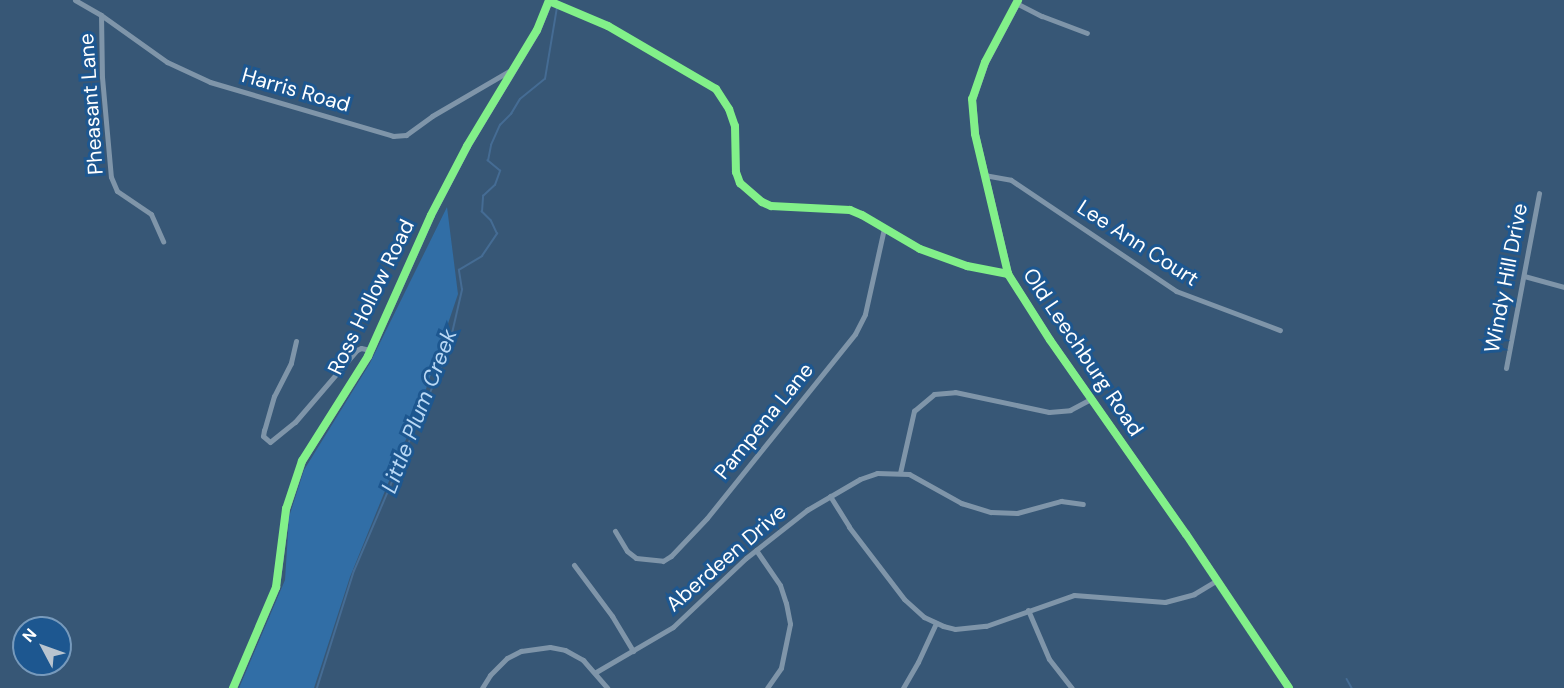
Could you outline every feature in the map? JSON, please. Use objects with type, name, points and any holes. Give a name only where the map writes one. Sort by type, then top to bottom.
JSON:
[{"type":"street","name":"Harris Road","points":[[75,0],[101,15],[167,62],[210,82],[393,136],[406,135],[432,116],[511,69]]},
{"type":"street","points":[[551,1],[617,31],[716,89],[726,102],[735,126],[736,165],[740,183],[753,197],[771,206],[850,210],[920,249],[967,266],[1008,274]]},
{"type":"street","name":"Ross Hollow Road","points":[[233,688],[276,587],[285,509],[294,479],[370,350],[431,215],[511,69],[537,30],[551,1]]},
{"type":"street","points":[[1017,1],[1042,16],[1087,33]]},
{"type":"street","name":"Old Leechburg Road","points":[[1017,1],[985,62],[972,99],[975,135],[1008,274],[1027,306],[1289,688]]},
{"type":"street","name":"Pheasant Lane","points":[[101,15],[102,85],[111,177],[117,191],[150,214],[163,241]]},
{"type":"street","name":"Lee Ann Court","points":[[984,175],[1011,180],[1182,295],[1280,330]]},
{"type":"street","name":"Windy Hill Drive","points":[[1506,368],[1539,193]]},
{"type":"street","name":"Pampena Lane","points":[[615,531],[627,551],[636,558],[663,561],[672,556],[706,518],[855,334],[865,314],[884,228]]},
{"type":"street","points":[[1524,276],[1564,287]]},
{"type":"street","points":[[296,340],[291,363],[274,396],[264,430],[263,436],[270,442],[295,422],[357,350],[361,348],[370,350]]},
{"type":"street","points":[[900,473],[914,411],[934,394],[955,392],[1049,412],[1070,410],[1091,399]]},
{"type":"street","name":"Aberdeen Drive","points":[[596,672],[687,617],[783,527],[830,496],[860,479],[877,473],[900,473],[924,480],[961,503],[991,512],[1017,513],[1061,501],[1083,504]]},
{"type":"street","points":[[830,496],[849,527],[904,599],[924,617],[956,629],[986,626],[1074,595],[1165,602],[1194,594],[1216,581]]},
{"type":"street","points":[[756,550],[780,585],[790,624],[780,668],[767,688]]},
{"type":"street","points":[[574,565],[612,616],[633,651]]},
{"type":"street","points":[[1028,610],[1049,659],[1071,688]]},
{"type":"street","points":[[903,688],[936,623]]},
{"type":"street","points":[[482,688],[490,675],[507,658],[535,648],[565,650],[596,672],[607,688]]},
{"type":"shaded area","points":[[447,207],[458,294],[424,395],[350,577],[314,688],[239,688],[285,580],[289,517],[304,470],[370,363]]},
{"type":"waterway","name":"Little Plum Creek","points":[[317,688],[354,571],[448,351],[462,290],[459,270],[482,256],[497,234],[491,221],[482,212],[483,196],[495,185],[500,171],[488,161],[491,145],[500,125],[511,114],[520,99],[545,79],[557,7]]},
{"type":"waterway","points":[[1347,679],[1352,688]]},
{"type":"cycle path","points":[[233,688],[276,587],[286,509],[302,461],[368,356],[431,215],[467,146],[537,30],[549,0]]},
{"type":"cycle path","points":[[1018,0],[985,62],[972,99],[975,134],[1008,274],[1050,340],[1186,534],[1289,688]]},
{"type":"cycle path","points":[[549,1],[608,26],[716,89],[729,109],[735,126],[736,172],[740,183],[762,202],[771,206],[850,210],[920,249],[967,266],[1008,274]]}]
